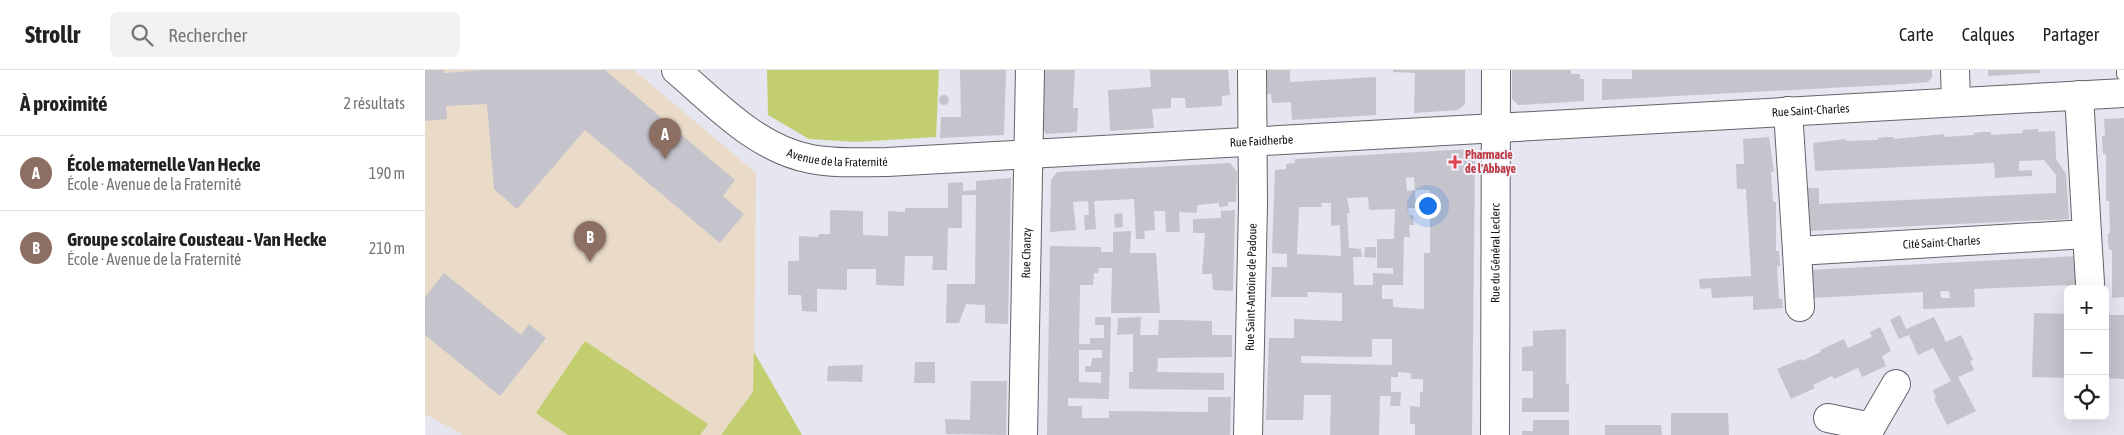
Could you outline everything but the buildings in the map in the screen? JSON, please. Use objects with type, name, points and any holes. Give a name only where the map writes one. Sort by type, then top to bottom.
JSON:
[{"type":"street","name":"Avenue de la Fraternité","points":[[676,70],[762,141],[801,157],[835,162],[879,162],[1027,152]]},
{"type":"street","name":"Rue Chanzy","points":[[1023,435],[1029,70]]},
{"type":"street","name":"Rue Saint-Antoine de Padoue","points":[[1248,435],[1253,140],[1251,70]]},
{"type":"street","name":"Rue du Général Leclerc","points":[[1495,435],[1497,70]]},
{"type":"street","points":[[1955,70],[1956,102]]},
{"type":"street","name":"Rue Saint-Charles","points":[[1497,129],[2124,93]]},
{"type":"street","points":[[2079,95],[2090,283]]},
{"type":"street","points":[[1788,111],[1800,307]]},
{"type":"street","name":"Rue Faidherbe","points":[[1027,152],[1497,129]]},
{"type":"street","name":"Cité Saint-Charles","points":[[1797,251],[2087,234]]},
{"type":"street","points":[[1828,418],[1873,431],[1896,384]]},
{"type":"shaded area","points":[[425,70],[634,70],[756,173],[754,392],[721,435],[463,435],[425,414]]},
{"type":"green space","points":[[767,70],[939,70],[936,137],[856,142],[809,139],[768,115]]},
{"type":"green space","points":[[585,341],[708,424],[700,435],[568,435],[536,413]]},
{"type":"green space","points":[[754,352],[802,435],[721,435],[753,392]]},
{"type":"place","name":"École maternelle Van Hecke","points":[[665,159]]},
{"type":"place","name":"Pharmacie de l'Abbaye","points":[[1455,162]]},
{"type":"place","name":"Groupe scolaire Cousteau - Van Hecke","points":[[590,262]]}]
